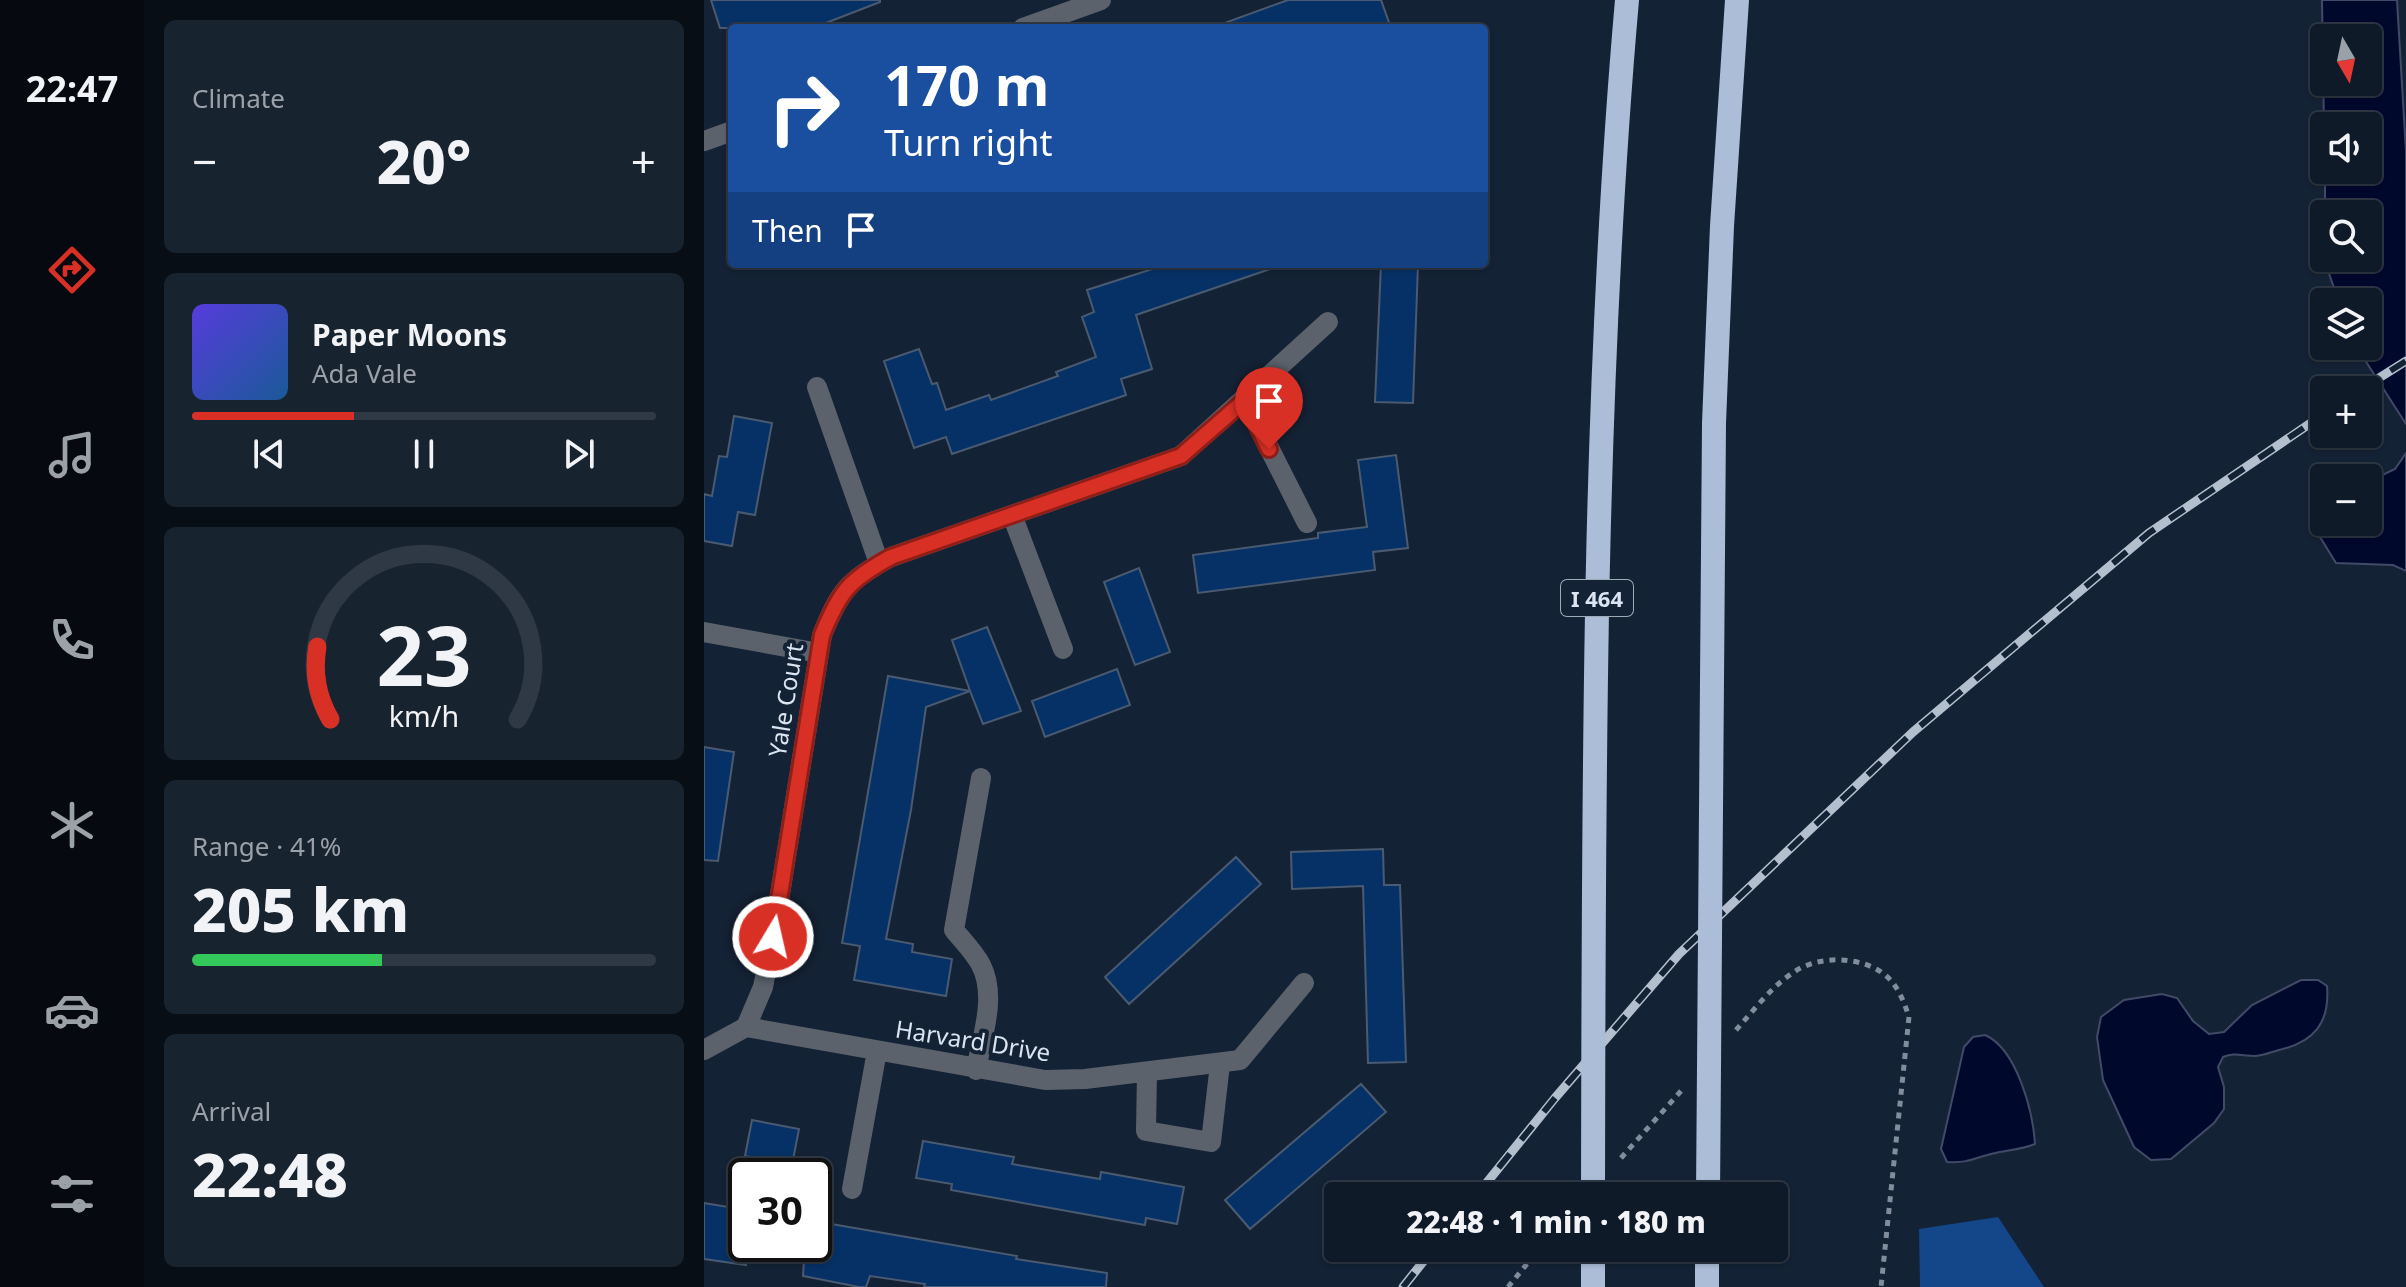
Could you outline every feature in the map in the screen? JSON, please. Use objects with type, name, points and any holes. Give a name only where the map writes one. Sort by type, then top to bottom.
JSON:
[{"type":"highway","name":"I 464","points":[[1593,1182],[1597,573],[1604,349],[1627,0]]},
{"type":"highway","points":[[1708,1182],[1714,423],[1722,226],[1737,0]]},
{"type":"highway","points":[[1593,1262],[1593,1287]]},
{"type":"highway","points":[[1707,1262],[1707,1287]]},
{"type":"street","points":[[1034,24],[1101,0]]},
{"type":"street","points":[[704,141],[728,132]]},
{"type":"street","name":"Yale Court","points":[[746,1027],[763,987],[771,950],[822,635],[836,601],[855,577],[891,557],[1181,456],[1328,322]]},
{"type":"street","points":[[817,387],[879,563]]},
{"type":"street","points":[[1245,400],[1307,523]]},
{"type":"street","points":[[1012,515],[1063,649]]},
{"type":"street","points":[[704,632],[819,653]]},
{"type":"street","points":[[976,1070],[987,1013],[987,986],[981,966],[954,930],[981,778]]},
{"type":"street","points":[[1147,1072],[1146,1131],[1211,1142],[1230,1062],[1304,983]]},
{"type":"street","points":[[704,1050],[746,1027]]},
{"type":"street","name":"Harvard Drive","points":[[746,1027],[1045,1080],[1085,1079],[1230,1062]]},
{"type":"street","points":[[852,1189],[877,1051]]},
{"type":"path","points":[[1730,1037],[1761,1002],[1795,971],[1828,959],[1857,963],[1884,974],[1901,994],[1909,1017],[1881,1287]]},
{"type":"path","points":[[1618,1162],[1689,1082]]},
{"type":"path","points":[[1508,1287],[1529,1262]]},
{"type":"shaded area","points":[[2322,0],[2397,0],[2406,152],[2406,424],[2382,387],[2382,376],[2375,376],[2365,360],[2382,360],[2382,288],[2334,288],[2328,272],[2382,272],[2382,200],[2325,200],[2325,184],[2382,184],[2382,112],[2324,112],[2323,96],[2382,96],[2382,24],[2322,24]]},
{"type":"shaded area","points":[[2406,453],[2406,571],[2393,565],[2336,563],[2320,536],[2382,536],[2382,475],[2395,469]]},
{"type":"shaded area","points":[[2301,980],[2318,980],[2327,986],[2326,1010],[2310,1036],[2302,1042],[2264,1055],[2235,1054],[2223,1057],[2218,1067],[2224,1087],[2224,1109],[2214,1123],[2171,1159],[2151,1160],[2134,1147],[2103,1080],[2097,1037],[2101,1017],[2124,1000],[2162,994],[2177,998],[2193,1021],[2209,1034],[2224,1032],[2252,1005]]},
{"type":"shaded area","points":[[1985,1035],[2006,1053],[2014,1067],[2027,1099],[2035,1144],[1965,1161],[1947,1162],[1941,1149],[1964,1047],[1973,1037]]},
{"type":"shaded area","points":[[1998,1217],[2044,1287],[1920,1287],[1919,1229]]},
{"type":"building","points":[[711,0],[880,0],[823,24],[728,24],[728,28],[720,28]]},
{"type":"building","points":[[1288,0],[1381,0],[1390,24],[1222,24]]},
{"type":"building","points":[[1156,268],[1273,268],[1136,315],[1152,369],[1121,379],[1126,395],[952,454],[946,437],[914,448],[884,361],[919,349],[932,384],[937,383],[946,410],[989,395],[991,400],[1058,376],[1056,372],[1096,357],[1082,317],[1094,312],[1087,290]]},
{"type":"building","points":[[1381,268],[1418,268],[1413,403],[1375,402]]},
{"type":"building","points":[[734,416],[772,423],[755,515],[738,512],[732,546],[704,541],[704,494],[712,496],[719,456],[727,457]]},
{"type":"building","points":[[1396,455],[1408,548],[1373,552],[1375,570],[1198,593],[1193,555],[1318,538],[1318,533],[1367,527],[1358,460]]},
{"type":"building","points":[[1139,568],[1170,652],[1135,665],[1104,582]]},
{"type":"building","points":[[987,627],[1021,711],[983,724],[952,640]]},
{"type":"building","points":[[1117,669],[1130,705],[1045,737],[1032,701]]},
{"type":"building","points":[[888,676],[970,691],[926,707],[911,810],[886,939],[913,944],[912,952],[952,959],[946,996],[854,980],[860,946],[842,943]]},
{"type":"building","points":[[704,747],[734,752],[718,861],[704,860]]},
{"type":"building","points":[[1383,849],[1384,885],[1400,885],[1406,1062],[1368,1063],[1363,886],[1292,889],[1291,852]]},
{"type":"building","points":[[1236,857],[1261,884],[1129,1004],[1105,977]]},
{"type":"building","points":[[1361,1084],[1386,1112],[1250,1229],[1225,1200]]},
{"type":"building","points":[[752,1120],[799,1129],[793,1158],[745,1156]]},
{"type":"building","points":[[923,1141],[1014,1157],[1012,1164],[1100,1179],[1101,1172],[1184,1187],[1177,1224],[1146,1218],[1145,1225],[951,1190],[952,1184],[916,1178]]},
{"type":"building","points":[[704,1203],[728,1207],[728,1262],[746,1262],[746,1265],[704,1259]]},
{"type":"building","points":[[832,1224],[1107,1273],[1106,1287],[924,1287],[925,1284],[870,1276],[866,1287],[859,1287],[803,1276],[804,1262],[832,1262]]},
{"type":"railway","points":[[2382,376],[2406,361]]},
{"type":"railway","points":[[1487,1182],[1679,954],[1913,732],[2149,533],[2310,424]]},
{"type":"railway","points":[[1403,1287],[1423,1262]]},
{"type":"route","points":[[773,937],[822,635],[836,601],[855,577],[891,557],[1181,456],[1245,400],[1269,449]]}]
